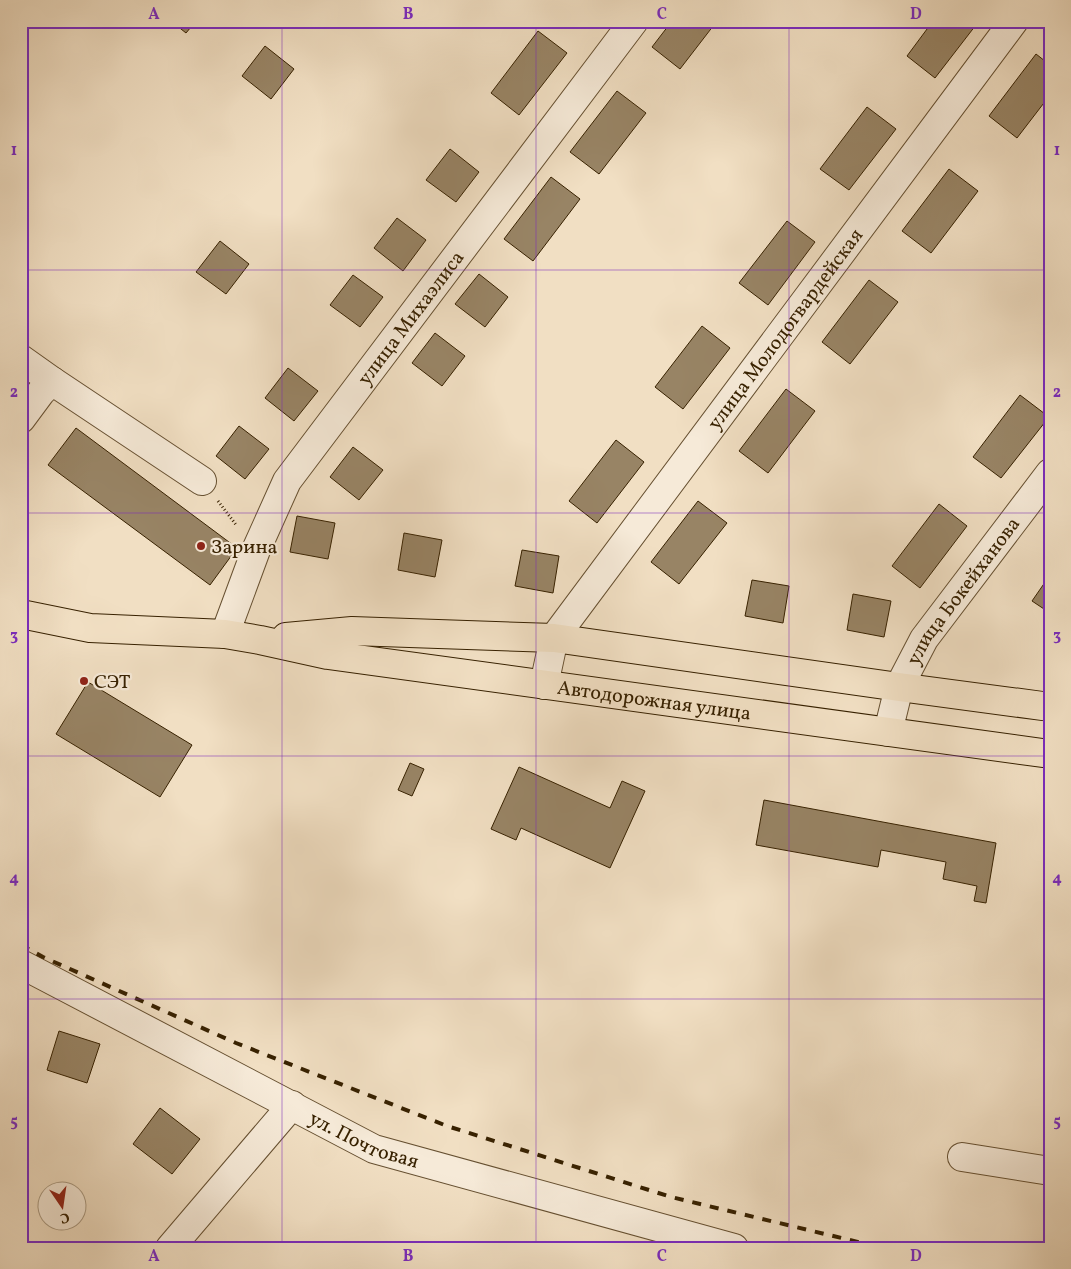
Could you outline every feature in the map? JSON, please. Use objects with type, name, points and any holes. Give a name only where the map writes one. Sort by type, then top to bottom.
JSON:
[{"type":"main road","name":"Автодорожная улица","points":[[21,614],[90,628],[225,634],[328,655],[1050,754]]},
{"type":"main road","name":"Автодорожная улица","points":[[260,640],[352,631],[554,638],[899,688],[1050,707]]},
{"type":"street","name":"улица Михаэлиса","points":[[225,634],[256,550],[287,481],[634,21]]},
{"type":"street","name":"улица Молодогвардейская","points":[[554,638],[1014,21]]},
{"type":"street","points":[[21,359],[202,481]]},
{"type":"street","points":[[21,419],[41,392],[52,381]]},
{"type":"street","name":"улица Бокейханова","points":[[888,732],[899,688],[924,639],[1050,473]]},
{"type":"street","points":[[544,685],[554,638]]},
{"type":"street","name":"ул. Почтовая","points":[[21,964],[374,1149],[734,1248]]},
{"type":"street","points":[[170,1248],[292,1105]]},
{"type":"street","points":[[962,1156],[1050,1171]]},
{"type":"path","points":[[202,481],[256,550]]},
{"type":"building","points":[[171,21],[196,21],[186,33]]},
{"type":"building","points":[[672,21],[717,21],[680,69],[652,47]]},
{"type":"building","points":[[933,21],[979,21],[935,78],[907,56]]},
{"type":"building","points":[[538,31],[567,53],[519,115],[491,93]]},
{"type":"building","points":[[265,46],[294,69],[271,99],[242,76]]},
{"type":"building","points":[[1036,54],[1050,65],[1050,95],[1017,138],[989,116]]},
{"type":"building","points":[[617,91],[646,113],[599,174],[570,152]]},
{"type":"building","points":[[867,107],[896,129],[849,190],[820,169]]},
{"type":"building","points":[[450,149],[479,172],[456,202],[426,180]]},
{"type":"building","points":[[949,169],[978,191],[931,253],[902,231]]},
{"type":"building","points":[[551,177],[580,199],[533,261],[504,239]]},
{"type":"building","points":[[397,218],[426,240],[403,271],[374,248]]},
{"type":"building","points":[[787,221],[815,242],[768,305],[739,283]]},
{"type":"building","points":[[220,241],[249,264],[226,294],[196,272]]},
{"type":"building","points":[[479,274],[508,297],[485,327],[455,304]]},
{"type":"building","points":[[353,275],[383,297],[360,327],[330,305]]},
{"type":"building","points":[[869,280],[898,302],[850,364],[822,342]]},
{"type":"building","points":[[702,326],[730,348],[683,409],[655,387]]},
{"type":"building","points":[[435,333],[465,356],[442,386],[412,363]]},
{"type":"building","points":[[288,368],[318,391],[294,421],[265,398]]},
{"type":"building","points":[[786,389],[815,411],[768,473],[739,451]]},
{"type":"building","points":[[1020,395],[1049,417],[1001,478],[973,457]]},
{"type":"building","points":[[239,426],[269,449],[245,479],[216,456]]},
{"type":"building","points":[[76,428],[237,548],[210,585],[48,465]]},
{"type":"building","points":[[616,440],[644,462],[597,523],[569,501]]},
{"type":"building","points":[[353,447],[383,470],[359,500],[330,477]]},
{"type":"building","points":[[698,501],[727,523],[679,584],[651,562]]},
{"type":"building","points":[[939,504],[967,526],[920,588],[892,566]]},
{"type":"building","points":[[297,516],[335,523],[328,559],[290,552]]},
{"type":"building","points":[[404,533],[442,540],[435,577],[398,570]]},
{"type":"building","points":[[522,550],[559,556],[553,593],[515,586]]},
{"type":"building","points":[[1050,575],[1050,613],[1032,601]]},
{"type":"building","points":[[752,580],[789,586],[783,623],[745,616]]},
{"type":"building","points":[[853,594],[891,601],[884,637],[847,630]]},
{"type":"building","points":[[88,682],[192,745],[160,797],[56,734]]},
{"type":"building","points":[[410,763],[424,769],[412,796],[398,790]]},
{"type":"building","points":[[519,767],[610,808],[622,781],[645,791],[610,868],[521,828],[516,840],[491,829]]},
{"type":"building","points":[[764,800],[996,843],[986,903],[974,901],[977,886],[943,879],[946,862],[881,850],[878,867],[756,845]]},
{"type":"building","points":[[59,1031],[100,1044],[87,1083],[47,1070]]},
{"type":"building","points":[[160,1108],[200,1139],[172,1174],[133,1144]]},
{"type":"railway","points":[[21,945],[43,957],[236,1043],[447,1126],[671,1197],[883,1248]]},
{"type":"place","name":"Зарина","points":[[201,546]]},
{"type":"place","name":"СЭТ","points":[[84,681]]}]
